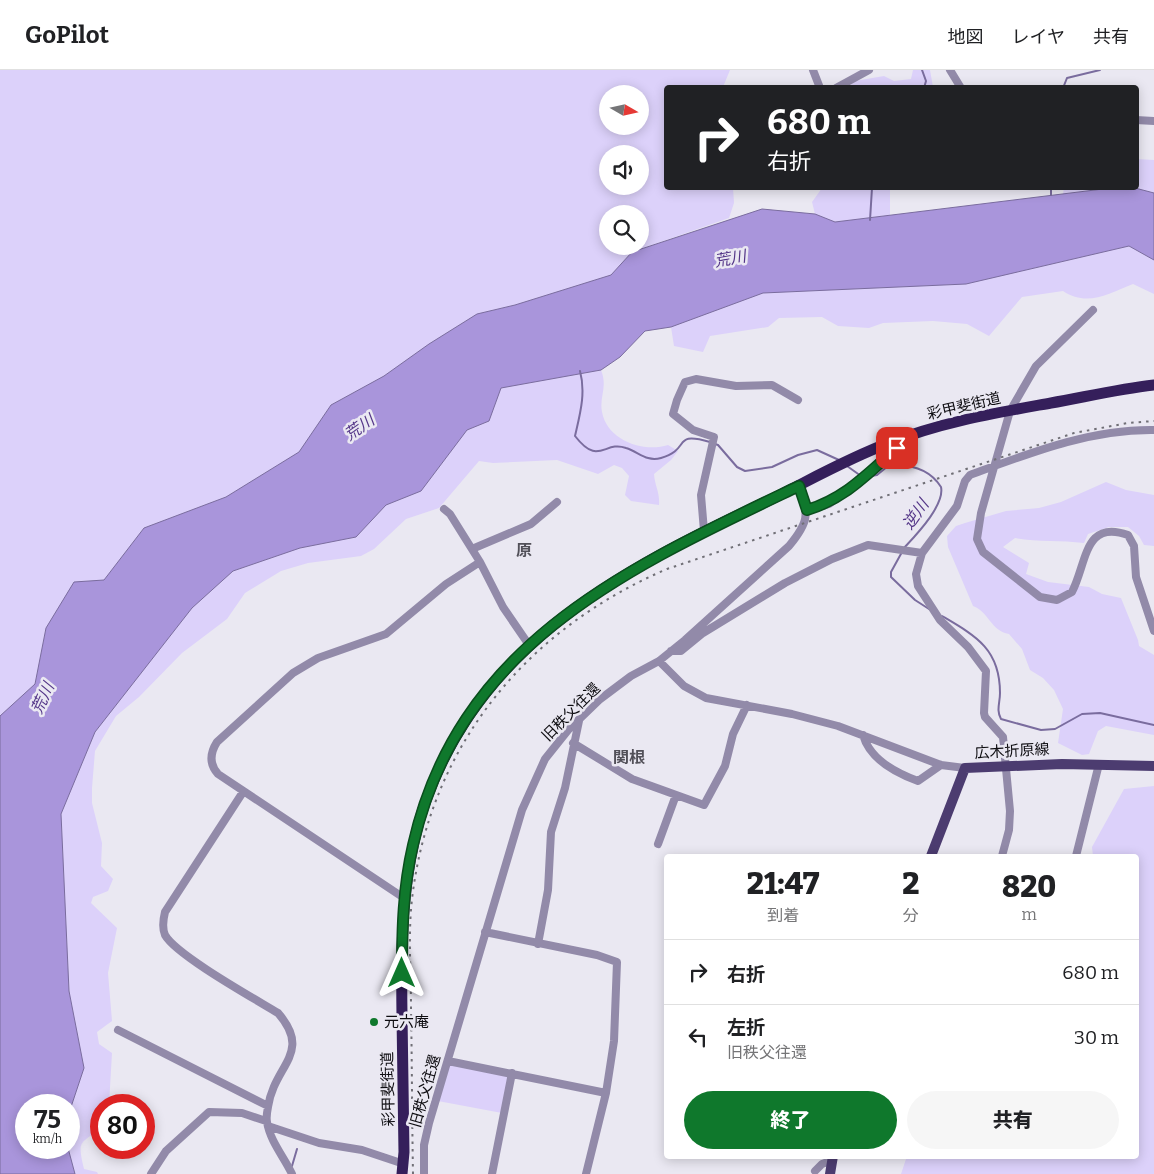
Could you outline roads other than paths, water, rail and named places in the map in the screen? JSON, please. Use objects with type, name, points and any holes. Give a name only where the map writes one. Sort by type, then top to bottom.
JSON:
[{"type":"highway","name":"彩甲斐街道","points":[[403,1169],[402,963],[404,898],[419,822],[432,786],[456,737],[506,668],[593,589],[704,531],[876,448],[913,434],[962,420],[1154,385]]},
{"type":"main road","name":"広木折原線","points":[[932,854],[965,768],[1062,764],[1154,766]]},
{"type":"main road","points":[[830,1174],[833,1159]]},
{"type":"street","points":[[813,70],[819,85]]},
{"type":"street","points":[[842,85],[869,70]]},
{"type":"street","points":[[945,70],[948,73],[952,72],[959,85]]},
{"type":"street","points":[[1139,120],[1154,121]]},
{"type":"street","points":[[1092,310],[1036,366],[1010,411],[978,529],[977,539],[983,552],[1032,593],[1048,600],[1056,600],[1072,592],[1091,540],[1098,534],[1109,531],[1128,535],[1134,546],[1136,577],[1154,631]]},
{"type":"street","points":[[704,531],[701,495],[714,437],[692,430],[673,414],[685,382],[696,379],[736,386],[772,385],[798,400]]},
{"type":"street","points":[[1002,854],[1009,820],[1006,767],[1002,734],[985,717],[984,713],[986,670],[968,647],[940,620],[918,586],[916,574],[922,553],[957,506],[967,477],[1063,443],[1093,435],[1124,430],[1154,430]]},
{"type":"street","points":[[799,486],[807,510],[828,504],[839,498],[897,448]]},
{"type":"street","points":[[472,549],[531,524],[557,502]]},
{"type":"street","points":[[444,509],[450,514],[480,562],[503,607],[530,645]]},
{"type":"street","name":"旧秩父往還","points":[[424,1174],[424,1145],[485,932],[530,790],[545,759],[579,719],[624,681],[659,661],[789,546],[802,531],[807,510]]},
{"type":"street","points":[[671,651],[682,651],[703,633],[785,582],[832,559],[868,545],[922,553]]},
{"type":"street","points":[[404,898],[215,771],[211,754],[217,742],[293,673],[318,658],[386,634],[446,584],[480,562]]},
{"type":"street","points":[[659,661],[684,686],[697,694],[717,700],[792,714],[863,735],[941,765],[965,768]]},
{"type":"street","points":[[573,743],[585,748],[622,774],[704,805],[725,766],[733,734],[747,705]]},
{"type":"street","points":[[538,944],[548,890],[550,832],[565,788],[579,719]]},
{"type":"street","points":[[863,735],[875,756],[897,773],[918,781],[941,765]]},
{"type":"street","points":[[1076,854],[1098,764]]},
{"type":"street","points":[[244,792],[165,912],[163,926],[170,943],[190,958],[278,1013],[288,1025],[294,1041],[292,1051],[277,1078],[268,1106],[267,1123],[275,1145],[292,1174]]},
{"type":"street","points":[[658,844],[676,795]]},
{"type":"street","points":[[485,932],[598,955],[617,962],[614,1041],[606,1093],[586,1174]]},
{"type":"street","points":[[118,1030],[203,1071],[268,1106]]},
{"type":"street","points":[[448,1060],[606,1093]]},
{"type":"street","points":[[492,1174],[512,1073]]},
{"type":"street","points":[[150,1174],[166,1151],[209,1112],[242,1113],[319,1143],[362,1150],[403,1169]]},
{"type":"street","points":[[815,1171],[831,1159]]},
{"type":"water","name":"荒川","points":[[1139,189],[1154,193],[1154,260],[1129,246],[966,284],[763,293],[671,327],[645,331],[620,357],[601,370],[501,388],[489,421],[467,430],[421,491],[386,505],[356,537],[300,548],[233,571],[192,608],[95,732],[61,814],[69,991],[84,1068],[75,1094],[15,1094],[15,1159],[71,1159],[75,1174],[0,1174],[0,716],[35,684],[46,628],[74,582],[104,580],[144,528],[226,497],[299,452],[331,405],[384,376],[429,344],[477,314],[515,305],[611,275],[629,255],[649,255],[649,246],[762,209],[815,214],[835,222],[1095,190]]},
{"type":"waterway","points":[[922,70],[926,81],[925,85]]},
{"type":"waterway","points":[[1064,85],[1067,78],[1100,70]]},
{"type":"waterway","points":[[870,220],[872,190]]},
{"type":"waterway","points":[[1051,190],[1051,195]]},
{"type":"waterway","name":"逆川","points":[[580,371],[582,395],[575,436],[590,450],[601,451],[618,446],[647,458],[656,459],[670,454],[686,440],[698,439],[710,442]]},
{"type":"waterway","name":"逆川","points":[[715,444],[737,467],[745,471],[772,467],[798,455],[817,450],[839,460]]},
{"type":"waterway","name":"逆川","points":[[847,466],[861,476]]},
{"type":"waterway","name":"逆川","points":[[866,477],[877,475],[888,466],[903,466],[924,471],[941,487],[939,502],[934,511],[904,548]]},
{"type":"waterway","name":"逆川","points":[[902,552],[891,572],[891,577],[915,600],[929,609]]},
{"type":"waterway","name":"逆川","points":[[942,616],[965,630],[984,646],[991,655],[999,678],[998,709],[1001,719],[1041,730],[1055,729],[1082,714],[1100,713],[1154,725]]},
{"type":"waterway","points":[[292,1166],[297,1149]]},
{"type":"railway","points":[[413,1174],[410,926],[412,899],[422,843],[440,791],[464,743],[494,699],[530,659],[571,624],[617,594],[667,569],[1074,433],[1128,423],[1154,421]]},
{"type":"place","name":"元六庵","points":[[374,1022]]},
{"type":"district","name":"原","points":[[524,550]]},
{"type":"district","name":"関根","points":[[629,757]]}]
